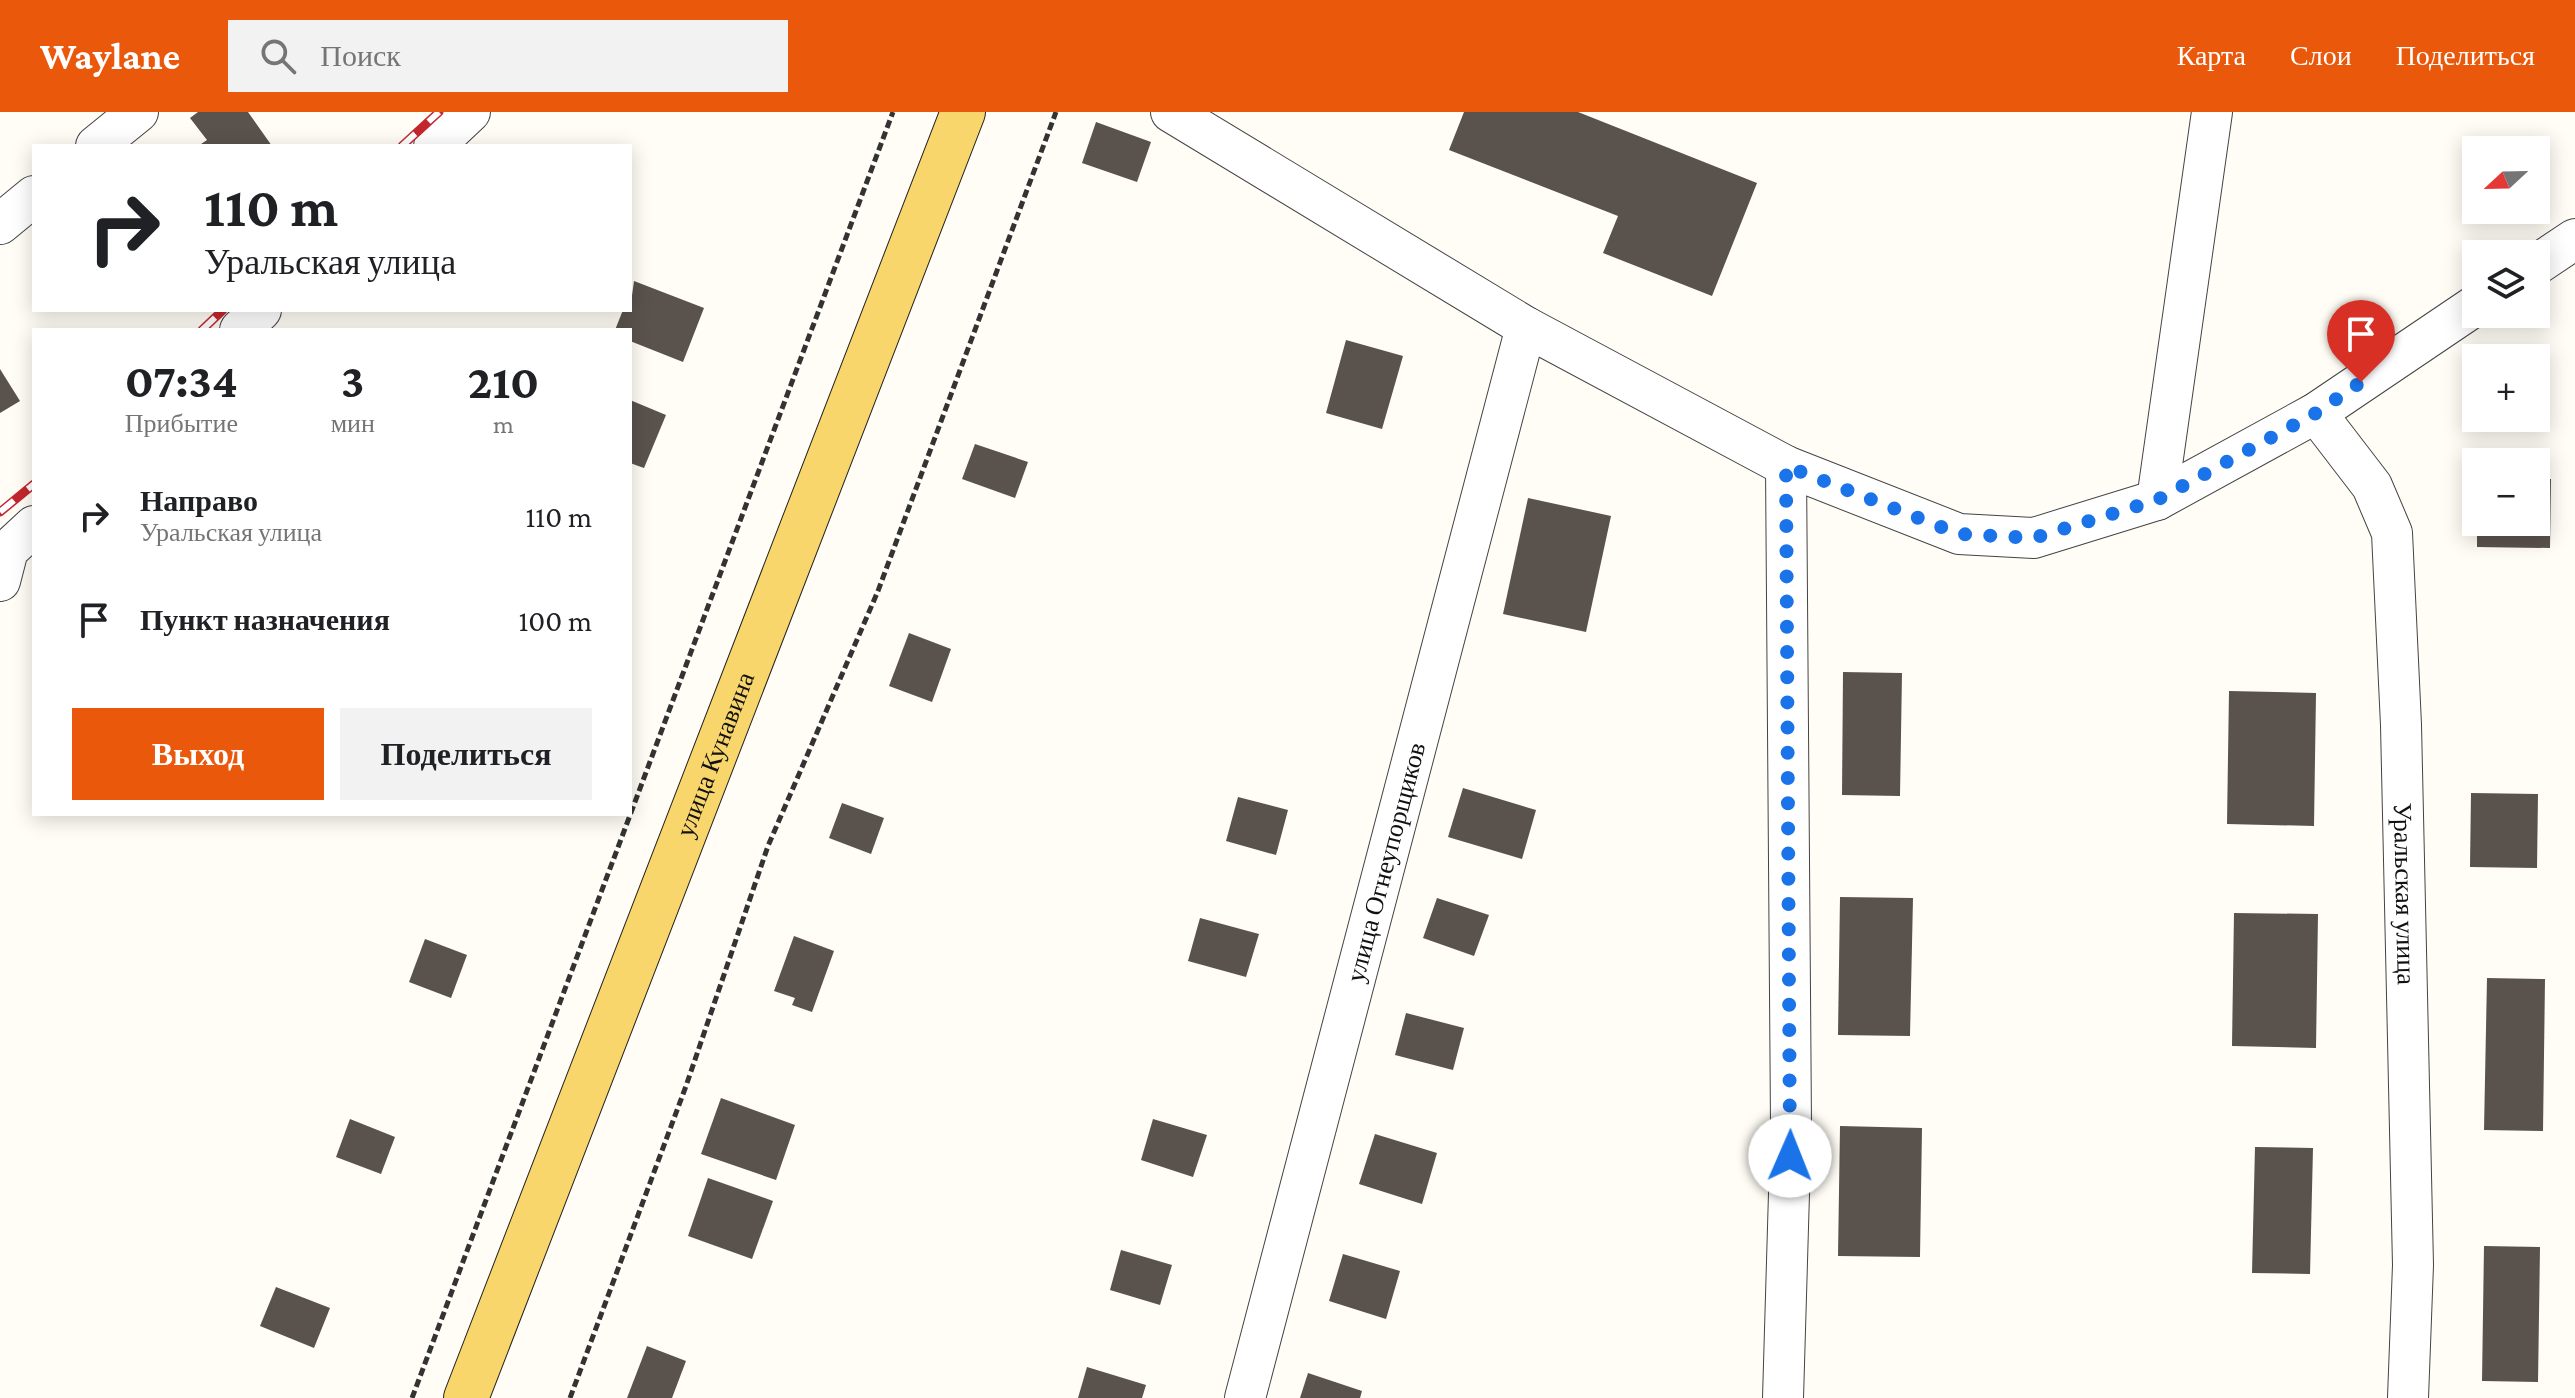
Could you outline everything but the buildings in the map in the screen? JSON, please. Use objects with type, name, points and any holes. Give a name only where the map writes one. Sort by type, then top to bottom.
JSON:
[{"type":"main road","name":"улица Кунавина","points":[[466,1398],[963,112]]},
{"type":"street","points":[[98,144],[138,112]]},
{"type":"street","points":[[436,144],[470,112]]},
{"type":"street","points":[[1171,112],[1526,327],[1786,466],[1959,534],[2034,538],[2157,500],[2316,413],[2462,314]]},
{"type":"street","points":[[2157,500],[2212,112]]},
{"type":"street","points":[[0,224],[32,198]]},
{"type":"street","points":[[2550,256],[2575,239]]},
{"type":"street","points":[[242,328],[259,312]]},
{"type":"street","name":"улица Огнеупорщиков","points":[[1245,1398],[1526,327]]},
{"type":"street","name":"Уральская улица","points":[[2316,413],[2372,486],[2392,533],[2401,725],[2413,1265],[2408,1398]]},
{"type":"street","points":[[1783,1398],[1791,1125],[1786,466]]},
{"type":"path","points":[[632,810],[893,112]]},
{"type":"path","points":[[570,1398],[686,1086],[768,846],[878,591],[1056,112]]},
{"type":"path","points":[[412,1398],[630,816]]},
{"type":"railway","points":[[404,144],[439,112]]},
{"type":"railway","points":[[204,328],[221,312]]},
{"type":"railway","points":[[0,512],[32,486]]},
{"type":"route","points":[[1790,1156],[1786,466],[1959,534],[2034,538],[2157,500],[2316,413],[2361,382]]}]
